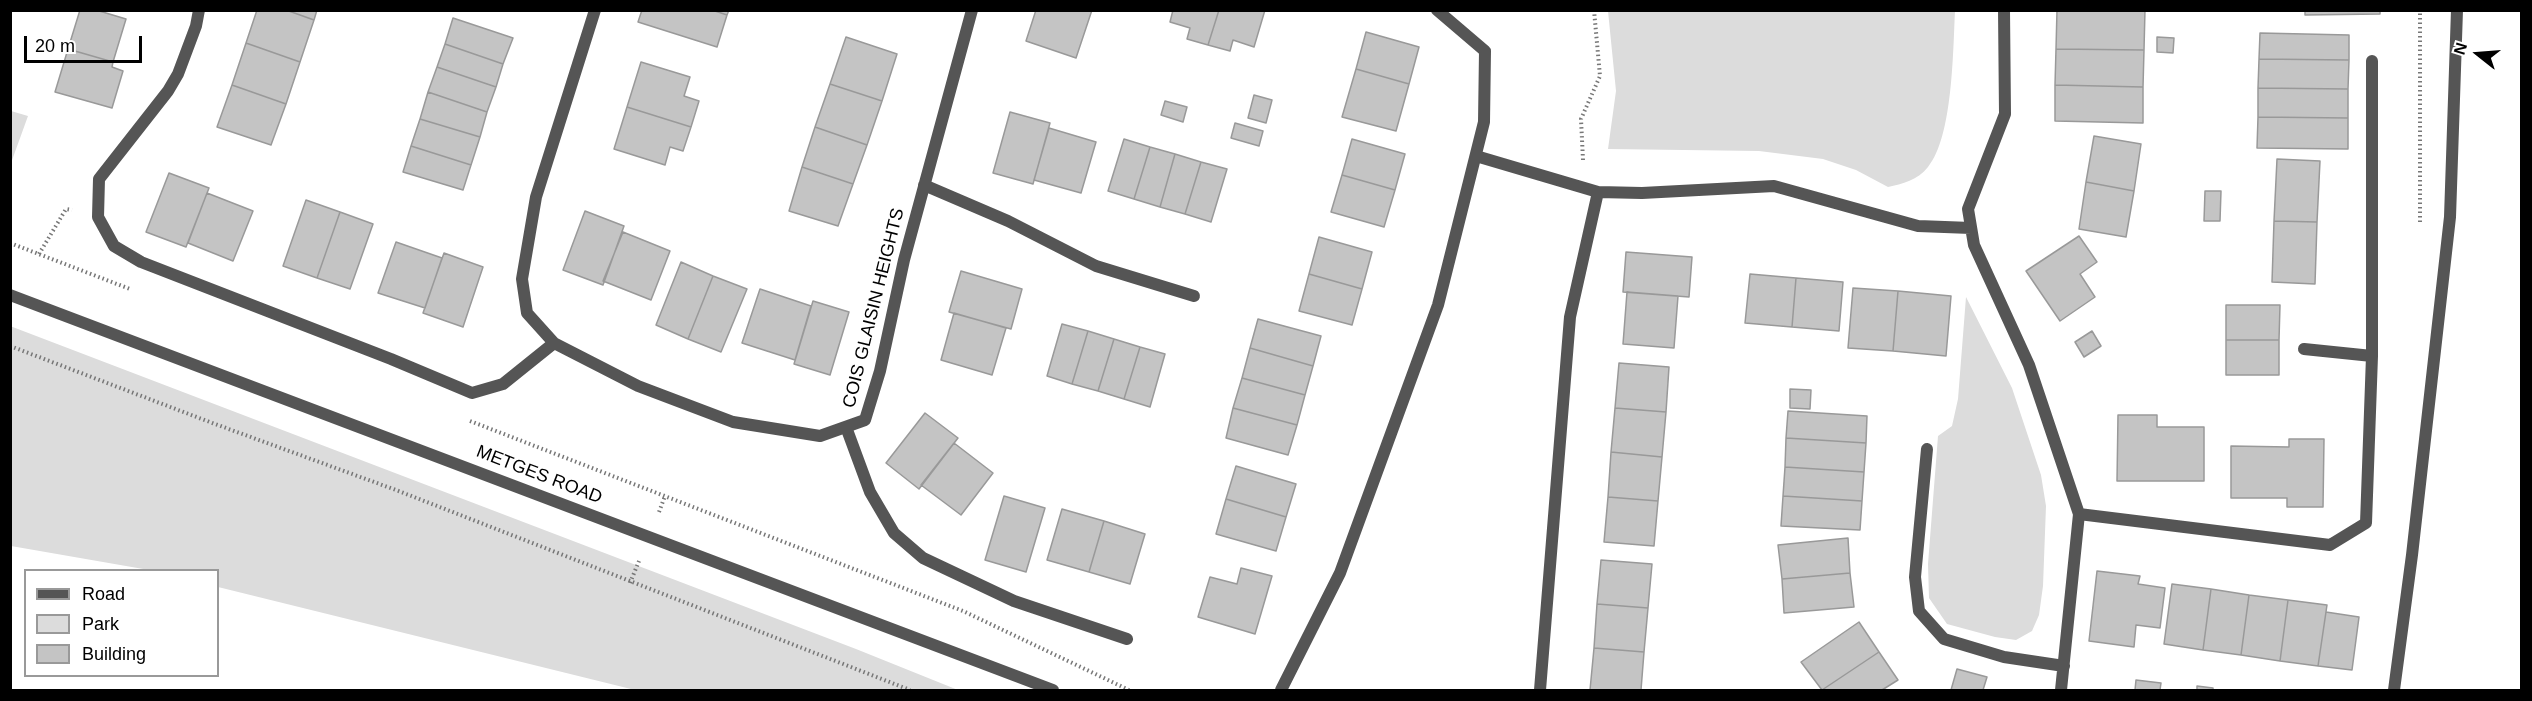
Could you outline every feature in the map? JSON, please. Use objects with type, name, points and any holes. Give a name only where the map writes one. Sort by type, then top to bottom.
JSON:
[{"type":"street","points":[[199,10],[196,26],[178,74],[168,91],[99,179],[98,217],[114,246],[141,262],[391,359],[472,393],[503,384],[554,343]]},
{"type":"street","name":"COIS GLAISIN HEIGHTS","points":[[595,10],[536,197],[522,279],[526,313],[554,343],[638,386],[733,422],[820,436],[865,420],[880,371],[903,260],[972,10]]},
{"type":"street","points":[[1281,690],[1340,573],[1399,416],[1438,305],[1484,122],[1485,51],[1437,10]]},
{"type":"street","points":[[2004,10],[2005,114],[1968,209],[1974,245],[2029,365],[2079,514],[2061,690]]},
{"type":"street","points":[[2394,690],[2412,555],[2450,216],[2457,10]]},
{"type":"street","points":[[2079,514],[2330,545],[2366,523],[2372,356],[2372,61]]},
{"type":"street","points":[[1476,156],[1598,192],[1642,193],[1774,186],[1918,226],[1971,228]]},
{"type":"street","points":[[924,185],[1008,221],[1096,266],[1194,297]]},
{"type":"street","points":[[1540,690],[1569,317],[1598,192]]},
{"type":"street","name":"METGES ROAD","points":[[10,295],[1053,690]]},
{"type":"street","points":[[2304,349],[2372,356]]},
{"type":"street","name":"COIS GLAISIN HEIGHTS","points":[[846,427],[870,492],[894,533],[924,558],[1014,601],[1126,639]]},
{"type":"street","points":[[1927,449],[1915,577],[1920,611],[1944,639],[2004,657],[2064,666]]},
{"type":"path","points":[[1584,188],[1581,119],[1600,76],[1594,10]]},
{"type":"path","points":[[2419,227],[2420,10]]},
{"type":"path","points":[[39,254],[66,208],[98,217]]},
{"type":"path","points":[[10,243],[137,292]]},
{"type":"path","points":[[10,346],[396,490],[910,690]]},
{"type":"path","points":[[466,419],[963,611],[1129,690]]},
{"type":"green space","points":[[1608,11],[1955,11],[1947,115],[1936,153],[1920,175],[1904,183],[1888,187],[1856,170],[1823,159],[1759,151],[1608,149],[1616,91]]},
{"type":"green space","points":[[10,111],[28,116],[11,163]]},
{"type":"green space","points":[[1966,297],[2012,388],[2041,475],[2046,506],[2043,586],[2039,615],[2032,631],[2016,640],[1995,637],[1947,624],[1929,598],[1928,564],[1938,436],[1952,426],[1958,399]]},
{"type":"green space","points":[[10,326],[958,690],[635,690],[219,587],[219,569],[143,569],[11,546]]},
{"type":"building","points":[[80,10],[96,10],[126,19],[113,62],[68,49]]},
{"type":"building","points":[[257,10],[286,10],[314,20],[300,62],[246,43]]},
{"type":"building","points":[[286,10],[317,10],[314,20]]},
{"type":"building","points":[[642,10],[712,10],[727,15],[717,47],[638,22]]},
{"type":"building","points":[[712,10],[729,10],[727,15]]},
{"type":"building","points":[[1036,10],[1092,10],[1076,58],[1026,41]]},
{"type":"building","points":[[1173,10],[1219,10],[1208,45],[1187,39],[1190,28],[1170,22]]},
{"type":"building","points":[[1219,10],[1265,10],[1254,47],[1233,40],[1230,51],[1208,45]]},
{"type":"building","points":[[2057,10],[2145,10],[2144,50],[2056,49]]},
{"type":"building","points":[[2305,10],[2380,10],[2380,14],[2305,15]]},
{"type":"building","points":[[453,18],[513,38],[503,64],[445,44]]},
{"type":"building","points":[[1366,32],[1419,47],[1409,84],[1356,69]]},
{"type":"building","points":[[2260,33],[2349,35],[2349,60],[2259,59]]},
{"type":"building","points":[[846,37],[897,54],[882,101],[830,84]]},
{"type":"building","points":[[2157,37],[2174,38],[2173,53],[2157,52]]},
{"type":"building","points":[[246,43],[300,62],[286,104],[232,85]]},
{"type":"building","points":[[445,44],[503,64],[496,87],[437,67]]},
{"type":"building","points":[[68,49],[113,62],[112,67],[123,71],[112,108],[55,92]]},
{"type":"building","points":[[2056,49],[2144,50],[2143,87],[2055,85]]},
{"type":"building","points":[[2259,59],[2349,60],[2348,89],[2258,88]]},
{"type":"building","points":[[641,62],[690,77],[684,96],[699,101],[691,127],[627,107]]},
{"type":"building","points":[[437,67],[496,87],[487,112],[428,92]]},
{"type":"building","points":[[1356,69],[1409,84],[1396,131],[1342,117]]},
{"type":"building","points":[[830,84],[882,101],[867,145],[815,127]]},
{"type":"building","points":[[232,85],[286,104],[271,145],[217,127]]},
{"type":"building","points":[[2055,85],[2143,87],[2143,123],[2055,121]]},
{"type":"building","points":[[2258,88],[2348,89],[2348,118],[2258,117]]},
{"type":"building","points":[[428,92],[487,112],[480,137],[420,119]]},
{"type":"building","points":[[1254,95],[1272,100],[1266,123],[1248,118]]},
{"type":"building","points":[[1165,101],[1187,107],[1183,122],[1161,115]]},
{"type":"building","points":[[627,107],[691,127],[683,151],[670,147],[665,165],[614,149]]},
{"type":"building","points":[[1010,112],[1050,123],[1033,184],[993,173]]},
{"type":"building","points":[[2258,117],[2348,118],[2348,149],[2257,148]]},
{"type":"building","points":[[420,119],[480,137],[471,165],[411,146]]},
{"type":"building","points":[[1235,123],[1263,131],[1259,146],[1231,138]]},
{"type":"building","points":[[815,127],[867,145],[853,184],[802,167]]},
{"type":"building","points":[[1049,128],[1096,142],[1081,193],[1034,180]]},
{"type":"building","points":[[2094,136],[2141,144],[2134,191],[2086,182]]},
{"type":"building","points":[[1124,139],[1150,147],[1134,199],[1108,191]]},
{"type":"building","points":[[1352,139],[1405,154],[1395,190],[1342,175]]},
{"type":"building","points":[[411,146],[471,165],[463,190],[403,172]]},
{"type":"building","points":[[1150,147],[1175,154],[1160,207],[1134,199]]},
{"type":"building","points":[[1175,154],[1201,162],[1185,214],[1160,207]]},
{"type":"building","points":[[2277,159],[2320,161],[2317,222],[2274,221]]},
{"type":"building","points":[[1201,162],[1227,169],[1211,222],[1185,214]]},
{"type":"building","points":[[802,167],[853,184],[838,226],[789,211]]},
{"type":"building","points":[[169,173],[209,188],[186,247],[146,232]]},
{"type":"building","points":[[1342,175],[1395,190],[1384,227],[1331,212]]},
{"type":"building","points":[[2086,182],[2134,191],[2126,237],[2079,229]]},
{"type":"building","points":[[2205,191],[2221,191],[2220,221],[2204,221]]},
{"type":"building","points":[[207,193],[253,211],[233,261],[188,243]]},
{"type":"building","points":[[306,200],[340,212],[317,278],[283,266]]},
{"type":"building","points":[[585,211],[624,226],[603,285],[563,270]]},
{"type":"building","points":[[340,212],[373,224],[350,289],[317,278]]},
{"type":"building","points":[[2274,221],[2317,222],[2315,284],[2272,282]]},
{"type":"building","points":[[623,232],[670,251],[651,300],[603,281]]},
{"type":"building","points":[[2079,236],[2097,262],[2080,274],[2095,297],[2060,321],[2026,271]]},
{"type":"building","points":[[1319,237],[1372,252],[1362,289],[1309,274]]},
{"type":"building","points":[[396,242],[442,258],[425,308],[378,293]]},
{"type":"building","points":[[1626,252],[1692,257],[1689,297],[1623,292]]},
{"type":"building","points":[[444,253],[483,267],[463,327],[423,313]]},
{"type":"building","points":[[681,262],[713,276],[688,339],[656,325]]},
{"type":"building","points":[[961,271],[1022,289],[1011,329],[949,312]]},
{"type":"building","points":[[1309,274],[1362,289],[1352,325],[1299,311]]},
{"type":"building","points":[[1750,274],[1796,278],[1792,327],[1745,323]]},
{"type":"building","points":[[713,276],[747,289],[721,352],[688,339]]},
{"type":"building","points":[[1796,278],[1843,282],[1839,331],[1792,327]]},
{"type":"building","points":[[1853,288],[1898,291],[1893,351],[1848,348]]},
{"type":"building","points":[[760,289],[811,306],[795,360],[742,343]]},
{"type":"building","points":[[1898,291],[1951,296],[1946,356],[1893,351]]},
{"type":"building","points":[[1627,292],[1678,296],[1674,348],[1623,344]]},
{"type":"building","points":[[813,301],[849,312],[830,375],[794,364]]},
{"type":"building","points":[[2226,305],[2280,305],[2279,340],[2226,340]]},
{"type":"building","points":[[954,313],[1006,328],[992,375],[941,360]]},
{"type":"building","points":[[1258,319],[1321,336],[1313,366],[1250,348]]},
{"type":"building","points":[[1062,324],[1088,331],[1072,384],[1047,376]]},
{"type":"building","points":[[1088,331],[1114,339],[1098,391],[1072,384]]},
{"type":"building","points":[[2092,331],[2101,346],[2084,357],[2075,342]]},
{"type":"building","points":[[1114,339],[1140,347],[1124,399],[1098,391]]},
{"type":"building","points":[[2226,340],[2279,340],[2279,375],[2226,375]]},
{"type":"building","points":[[1140,347],[1165,354],[1150,407],[1124,399]]},
{"type":"building","points":[[1250,348],[1313,366],[1305,395],[1242,378]]},
{"type":"building","points":[[1619,363],[1669,367],[1666,412],[1615,408]]},
{"type":"building","points":[[1242,378],[1305,395],[1297,425],[1233,408]]},
{"type":"building","points":[[1790,389],[1811,390],[1810,409],[1790,408]]},
{"type":"building","points":[[1233,408],[1297,425],[1288,455],[1226,438]]},
{"type":"building","points":[[1615,408],[1666,412],[1662,457],[1611,452]]},
{"type":"building","points":[[1788,411],[1867,416],[1866,443],[1786,438]]},
{"type":"building","points":[[925,413],[958,438],[919,489],[886,463]]},
{"type":"building","points":[[2118,415],[2157,415],[2157,427],[2204,427],[2204,481],[2117,481]]},
{"type":"building","points":[[1786,438],[1866,443],[1864,472],[1785,467]]},
{"type":"building","points":[[2289,439],[2324,439],[2323,507],[2287,507],[2287,498],[2231,498],[2231,446],[2289,447]]},
{"type":"building","points":[[954,443],[993,473],[961,515],[921,485]]},
{"type":"building","points":[[1611,452],[1662,457],[1658,501],[1608,497]]},
{"type":"building","points":[[1236,466],[1296,484],[1286,517],[1226,499]]},
{"type":"building","points":[[1785,467],[1864,472],[1862,501],[1783,496]]},
{"type":"building","points":[[1004,496],[1045,508],[1026,572],[985,560]]},
{"type":"building","points":[[1783,496],[1862,501],[1860,530],[1781,526]]},
{"type":"building","points":[[1608,497],[1658,501],[1654,546],[1604,542]]},
{"type":"building","points":[[1226,499],[1286,517],[1276,551],[1216,534]]},
{"type":"building","points":[[1062,509],[1104,521],[1089,572],[1047,560]]},
{"type":"building","points":[[1104,521],[1145,534],[1130,584],[1089,572]]},
{"type":"building","points":[[1848,538],[1850,573],[1782,579],[1778,545]]},
{"type":"building","points":[[1601,560],[1652,564],[1648,608],[1597,604]]},
{"type":"building","points":[[1241,568],[1272,576],[1255,634],[1198,617],[1210,577],[1237,584]]},
{"type":"building","points":[[2097,571],[2140,576],[2138,584],[2165,588],[2160,628],[2136,625],[2134,647],[2089,641]]},
{"type":"building","points":[[1850,573],[1854,607],[1784,613],[1782,579]]},
{"type":"building","points":[[2172,584],[2211,589],[2203,650],[2164,644]]},
{"type":"building","points":[[2211,589],[2249,595],[2241,655],[2203,650]]},
{"type":"building","points":[[2249,595],[2288,600],[2280,661],[2241,655]]},
{"type":"building","points":[[2288,600],[2327,605],[2318,666],[2280,661]]},
{"type":"building","points":[[1597,604],[1648,608],[1644,652],[1594,648]]},
{"type":"building","points":[[2326,612],[2359,617],[2352,670],[2318,666]]},
{"type":"building","points":[[1859,622],[1879,652],[1822,690],[1801,662]]},
{"type":"building","points":[[1594,648],[1644,652],[1641,690],[1590,690]]},
{"type":"building","points":[[1879,652],[1898,680],[1882,690],[1822,690]]},
{"type":"building","points":[[1957,669],[1987,677],[1983,690],[1951,690]]},
{"type":"building","points":[[2136,680],[2161,683],[2160,690],[2135,690]]},
{"type":"building","points":[[2197,686],[2213,688],[2213,690],[2197,690]]}]
